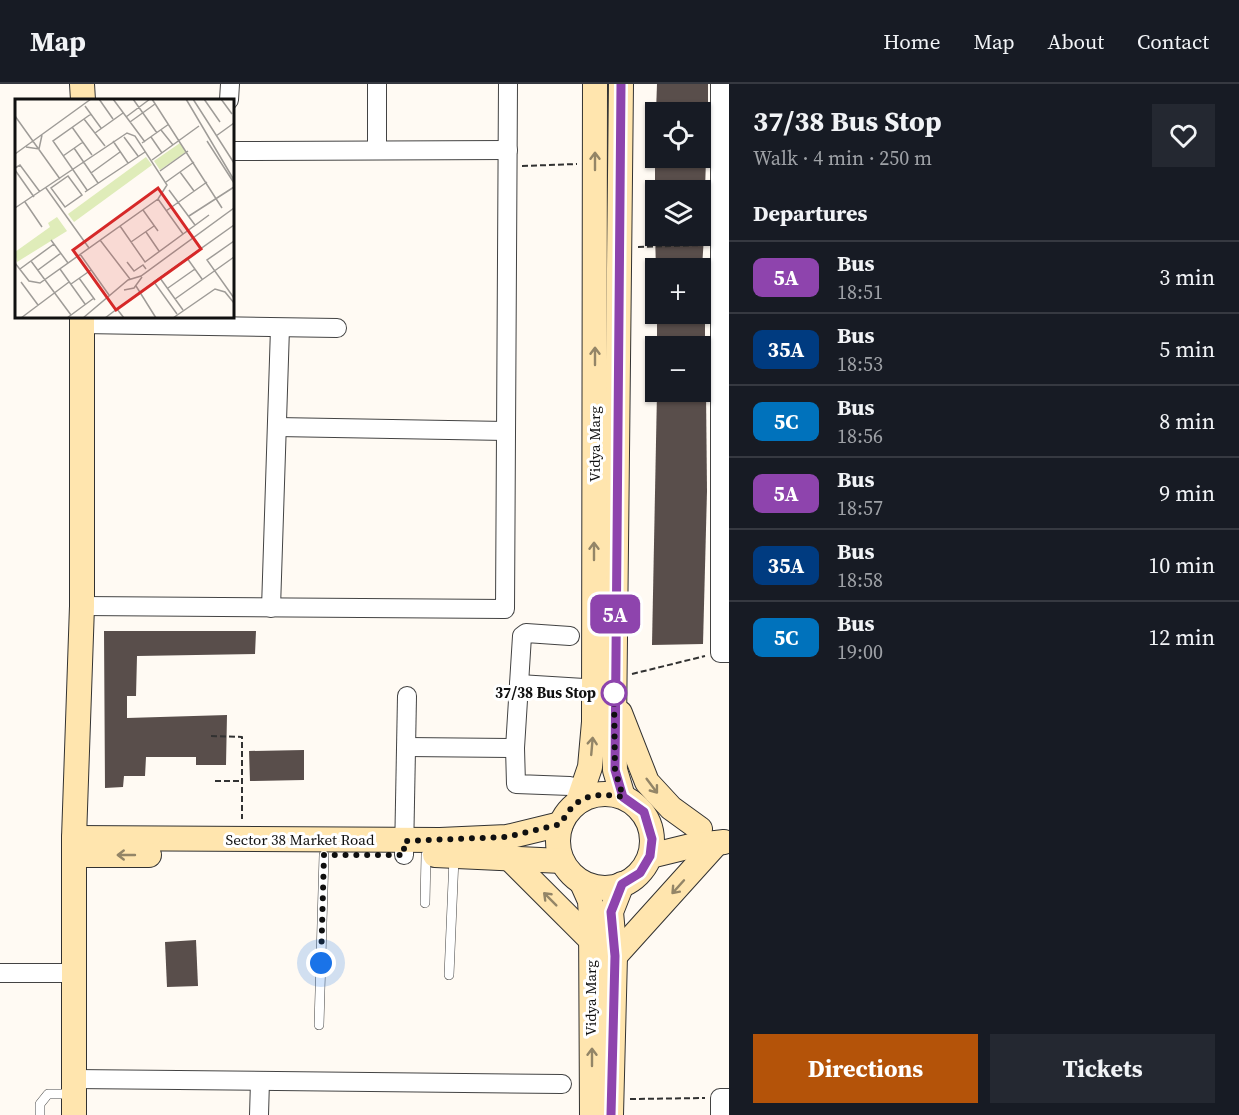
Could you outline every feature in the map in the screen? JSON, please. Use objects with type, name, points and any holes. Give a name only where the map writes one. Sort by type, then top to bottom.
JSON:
[{"type":"main road","points":[[82,84],[83,99]]},
{"type":"main road","name":"Vidya Marg","points":[[561,824],[574,794],[590,767],[594,722],[595,84]]},
{"type":"main road","name":"Vidya Marg","points":[[621,84],[621,248],[614,693],[615,770],[623,797]]},
{"type":"main road","points":[[74,1096],[75,846],[82,606],[82,320]]},
{"type":"main road","points":[[614,693],[647,782],[671,808],[719,837]]},
{"type":"main road","points":[[574,794],[603,793],[623,797],[644,812],[649,822],[652,839],[650,856],[719,837]]},
{"type":"main road","points":[[649,822],[719,837]]},
{"type":"main road","points":[[561,824],[558,843],[562,861]]},
{"type":"main road","name":"Sector 38 Market Road","points":[[75,846],[324,855],[411,850],[507,837],[561,824]]},
{"type":"main road","points":[[615,956],[719,837]]},
{"type":"main road","name":"Sector 38 Market Road","points":[[75,846],[242,840],[562,861]]},
{"type":"main road","name":"Vidya Marg","points":[[611,1107],[615,956],[611,912],[622,884],[640,873],[650,856]]},
{"type":"main road","points":[[508,858],[591,940]]},
{"type":"main road","name":"Vidya Marg","points":[[562,861],[573,876],[582,883],[590,901],[592,1115]]},
{"type":"main road","points":[[582,883],[607,888],[622,884]]},
{"type":"street","points":[[229,99],[230,84]]},
{"type":"street","points":[[377,84],[377,150]]},
{"type":"street","points":[[82,606],[505,609],[508,84]]},
{"type":"street","points":[[720,84],[724,653]]},
{"type":"street","points":[[234,151],[377,150],[507,158]]},
{"type":"street","points":[[82,320],[337,328]]},
{"type":"street","points":[[271,608],[280,328]]},
{"type":"street","points":[[277,428],[506,431]]},
{"type":"street","points":[[570,636],[526,633],[522,636],[515,748],[516,783],[574,794]]},
{"type":"street","points":[[519,684],[584,688]]},
{"type":"street","points":[[407,696],[411,850]]},
{"type":"street","points":[[407,747],[515,748]]},
{"type":"street","points":[[0,973],[73,973]]},
{"type":"street","points":[[259,1115],[260,1081]]},
{"type":"street","points":[[74,1096],[260,1081],[562,1084]]},
{"type":"lane","points":[[411,850],[425,903]]},
{"type":"lane","points":[[319,1025],[324,855]]},
{"type":"lane","points":[[449,975],[454,855]]},
{"type":"lane","points":[[40,1115],[42,1100],[48,1094],[74,1096]]},
{"type":"path","points":[[507,158],[595,164]]},
{"type":"path","points":[[621,248],[722,250]]},
{"type":"path","points":[[632,674],[724,653]]},
{"type":"path","points":[[211,736],[242,737],[242,840]]},
{"type":"path","points":[[216,781],[242,781]]},
{"type":"path","points":[[611,1107],[723,1104]]},
{"type":"building","points":[[657,84],[708,84],[708,102],[656,102]]},
{"type":"building","points":[[655,168],[706,168],[705,180],[655,180]]},
{"type":"building","points":[[655,246],[703,246],[703,258],[656,258]]},
{"type":"building","points":[[657,324],[705,324],[705,336],[657,336]]},
{"type":"building","points":[[657,402],[706,402],[707,491],[703,644],[652,645]]},
{"type":"building","points":[[104,631],[256,631],[255,654],[137,656],[136,696],[127,696],[127,718],[227,715],[226,765],[196,765],[196,757],[146,757],[145,776],[124,776],[123,787],[105,788]]},
{"type":"building","points":[[304,750],[304,780],[250,781],[249,751]]},
{"type":"building","points":[[196,940],[198,986],[167,987],[165,942]]},
{"type":"bus line","name":"5A","points":[[611,1115],[615,956],[611,912],[622,884],[640,873],[650,856],[652,839],[649,822],[644,812],[623,797],[615,770],[614,650],[621,248],[621,84]]},
{"type":"place","name":"37/38 Bus Stop","points":[[614,693]]},
{"type":"route","points":[[321,963],[324,855],[404,855],[404,841],[507,837],[561,824],[570,809],[587,797],[603,793],[623,797],[615,770],[614,693]]}]
